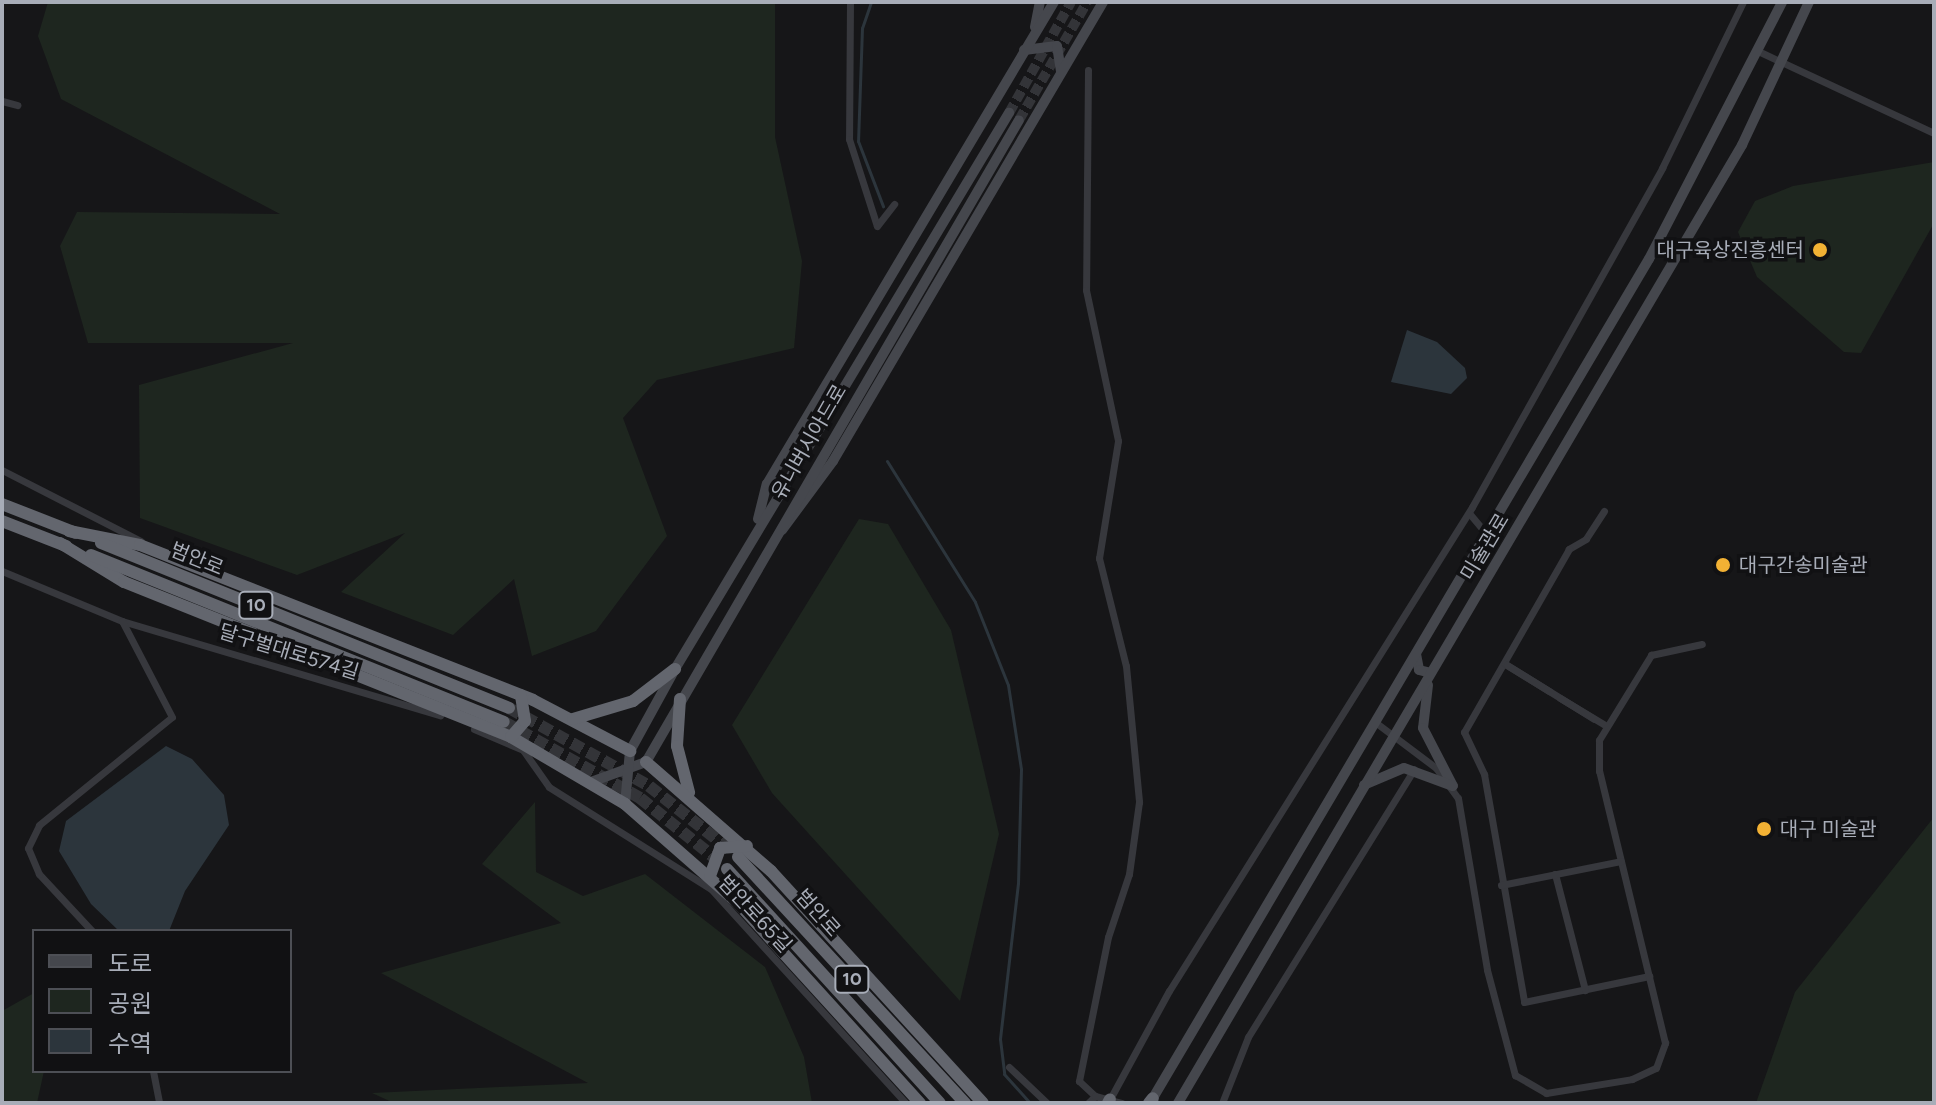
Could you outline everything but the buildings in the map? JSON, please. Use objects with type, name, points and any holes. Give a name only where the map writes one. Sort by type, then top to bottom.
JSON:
[{"type":"highway","name":"범안로","points":[[2,504],[509,708]]},
{"type":"highway","name":"범안로","points":[[2,521],[504,722]]},
{"type":"highway","points":[[69,531],[140,545],[235,582],[521,695],[573,719],[630,751]]},
{"type":"highway","points":[[60,543],[124,582],[511,737],[625,804],[710,876],[920,1103]]},
{"type":"highway","points":[[573,719],[633,701],[675,669]]},
{"type":"highway","points":[[511,737],[525,721],[521,695]]},
{"type":"highway","points":[[680,699],[677,746],[690,795]]},
{"type":"highway","points":[[646,762],[690,795],[983,1103]]},
{"type":"highway","points":[[710,876],[720,848],[742,852]]},
{"type":"highway","name":"범안로","points":[[742,852],[965,1103]]},
{"type":"highway","name":"범안로","points":[[727,869],[940,1103]]},
{"type":"main road","points":[[1032,37],[1040,2]]},
{"type":"main road","points":[[756,529],[767,484],[1022,51],[1054,2]]},
{"type":"main road","points":[[772,540],[833,461],[1103,2]]},
{"type":"main road","name":"미술관로","points":[[1151,1101],[1649,259],[1782,2]]},
{"type":"main road","name":"미술관로","points":[[1180,1103],[1363,786],[1742,145],[1809,2]]},
{"type":"main road","points":[[1022,51],[1057,46],[1061,73]]},
{"type":"main road","name":"유니버시아드로","points":[[625,804],[622,774],[630,751],[675,669],[756,529],[1009,113]]},
{"type":"main road","name":"유니버시아드로","points":[[646,762],[772,540],[1019,120]]},
{"type":"main road","points":[[1416,652],[1414,664],[1431,674],[1423,728],[1453,786]]},
{"type":"main road","points":[[591,782],[622,774],[646,762]]},
{"type":"main road","points":[[1363,786],[1414,769],[1453,786]]},
{"type":"main road","points":[[1330,799],[1344,801],[1347,814]]},
{"type":"street","points":[[850,2],[849,139],[877,226],[894,204]]},
{"type":"street","points":[[1088,70],[1086,290],[1118,441],[1099,558],[1126,666],[1139,802],[1129,874],[1108,937],[1079,1081],[1095,1096],[1113,1102],[1169,991],[1469,513],[1662,168],[1743,2]]},
{"type":"street","points":[[1758,51],[1934,133]]},
{"type":"street","points":[[2,101],[17,105]]},
{"type":"street","points":[[2,470],[68,509],[235,582]]},
{"type":"street","points":[[1604,511],[1586,539],[1569,549],[1464,732],[1482,764],[1524,1002],[1649,976]]},
{"type":"street","points":[[1469,513],[1486,533]]},
{"type":"street","name":"달구벌대로574길","points":[[2,571],[122,621],[436,713],[523,750],[549,787]]},
{"type":"street","points":[[90,929],[39,874],[28,848],[39,825],[172,717],[122,621]]},
{"type":"street","points":[[1375,722],[1453,786],[1487,970],[1520,1081],[1546,1093],[1656,1068],[1665,1043],[1597,761],[1605,725],[1651,655],[1702,644]]},
{"type":"street","points":[[1504,664],[1605,725]]},
{"type":"street","points":[[1222,1103],[1248,1037],[1414,769]]},
{"type":"street","name":"범안로65길","points":[[549,787],[711,889],[906,1103]]},
{"type":"street","points":[[1501,885],[1621,861]]},
{"type":"street","points":[[1555,874],[1585,990]]},
{"type":"street","points":[[1009,1067],[1047,1103]]},
{"type":"street","points":[[148,1103],[159,1101],[153,1073]]},
{"type":"street","points":[[1088,1103],[1095,1096]]},
{"type":"green space","points":[[48,2],[775,2],[775,137],[802,261],[794,348],[657,380],[623,418],[667,536],[596,631],[532,656],[514,579],[453,635],[341,592],[405,533],[297,575],[140,518],[139,385],[293,343],[88,343],[60,246],[77,212],[280,214],[61,99],[38,36]]},
{"type":"green space","points":[[1934,162],[1934,223],[1861,353],[1844,352],[1757,277],[1738,232],[1755,201],[1793,186]]},
{"type":"green space","points":[[859,519],[888,524],[951,630],[999,834],[960,1001],[772,793],[732,725]]},
{"type":"green space","points":[[535,802],[536,872],[583,896],[645,874],[765,967],[804,1057],[812,1103],[394,1103],[372,1093],[588,1083],[381,973],[561,923],[482,864]]},
{"type":"green space","points":[[1934,817],[1934,1103],[1756,1103],[1795,992]]},
{"type":"green space","points":[[32,994],[32,1073],[44,1073],[37,1103],[2,1103],[2,1011]]},
{"type":"water","points":[[1407,330],[1437,342],[1465,368],[1467,378],[1451,394],[1391,382]]},
{"type":"water","points":[[166,746],[192,759],[224,795],[229,825],[185,891],[170,929],[117,929],[91,904],[59,851],[66,821]]},
{"type":"waterway","points":[[871,2],[862,28],[858,141],[883,206]]},
{"type":"waterway","points":[[887,461],[975,602],[1008,685],[1021,769],[1018,883],[1000,1039],[1004,1074],[1030,1103]]},
{"type":"tunnel","points":[[1009,113],[1071,2]]},
{"type":"tunnel","points":[[1019,120],[1087,2]]},
{"type":"tunnel","points":[[509,708],[649,786],[733,852]]},
{"type":"tunnel","points":[[504,722],[640,798],[721,863]]},
{"type":"place","name":"대구육상진흥센터","points":[[1820,250]]},
{"type":"place","name":"대구간송미술관","points":[[1723,565]]},
{"type":"place","name":"대구 미술관","points":[[1764,829]]}]
